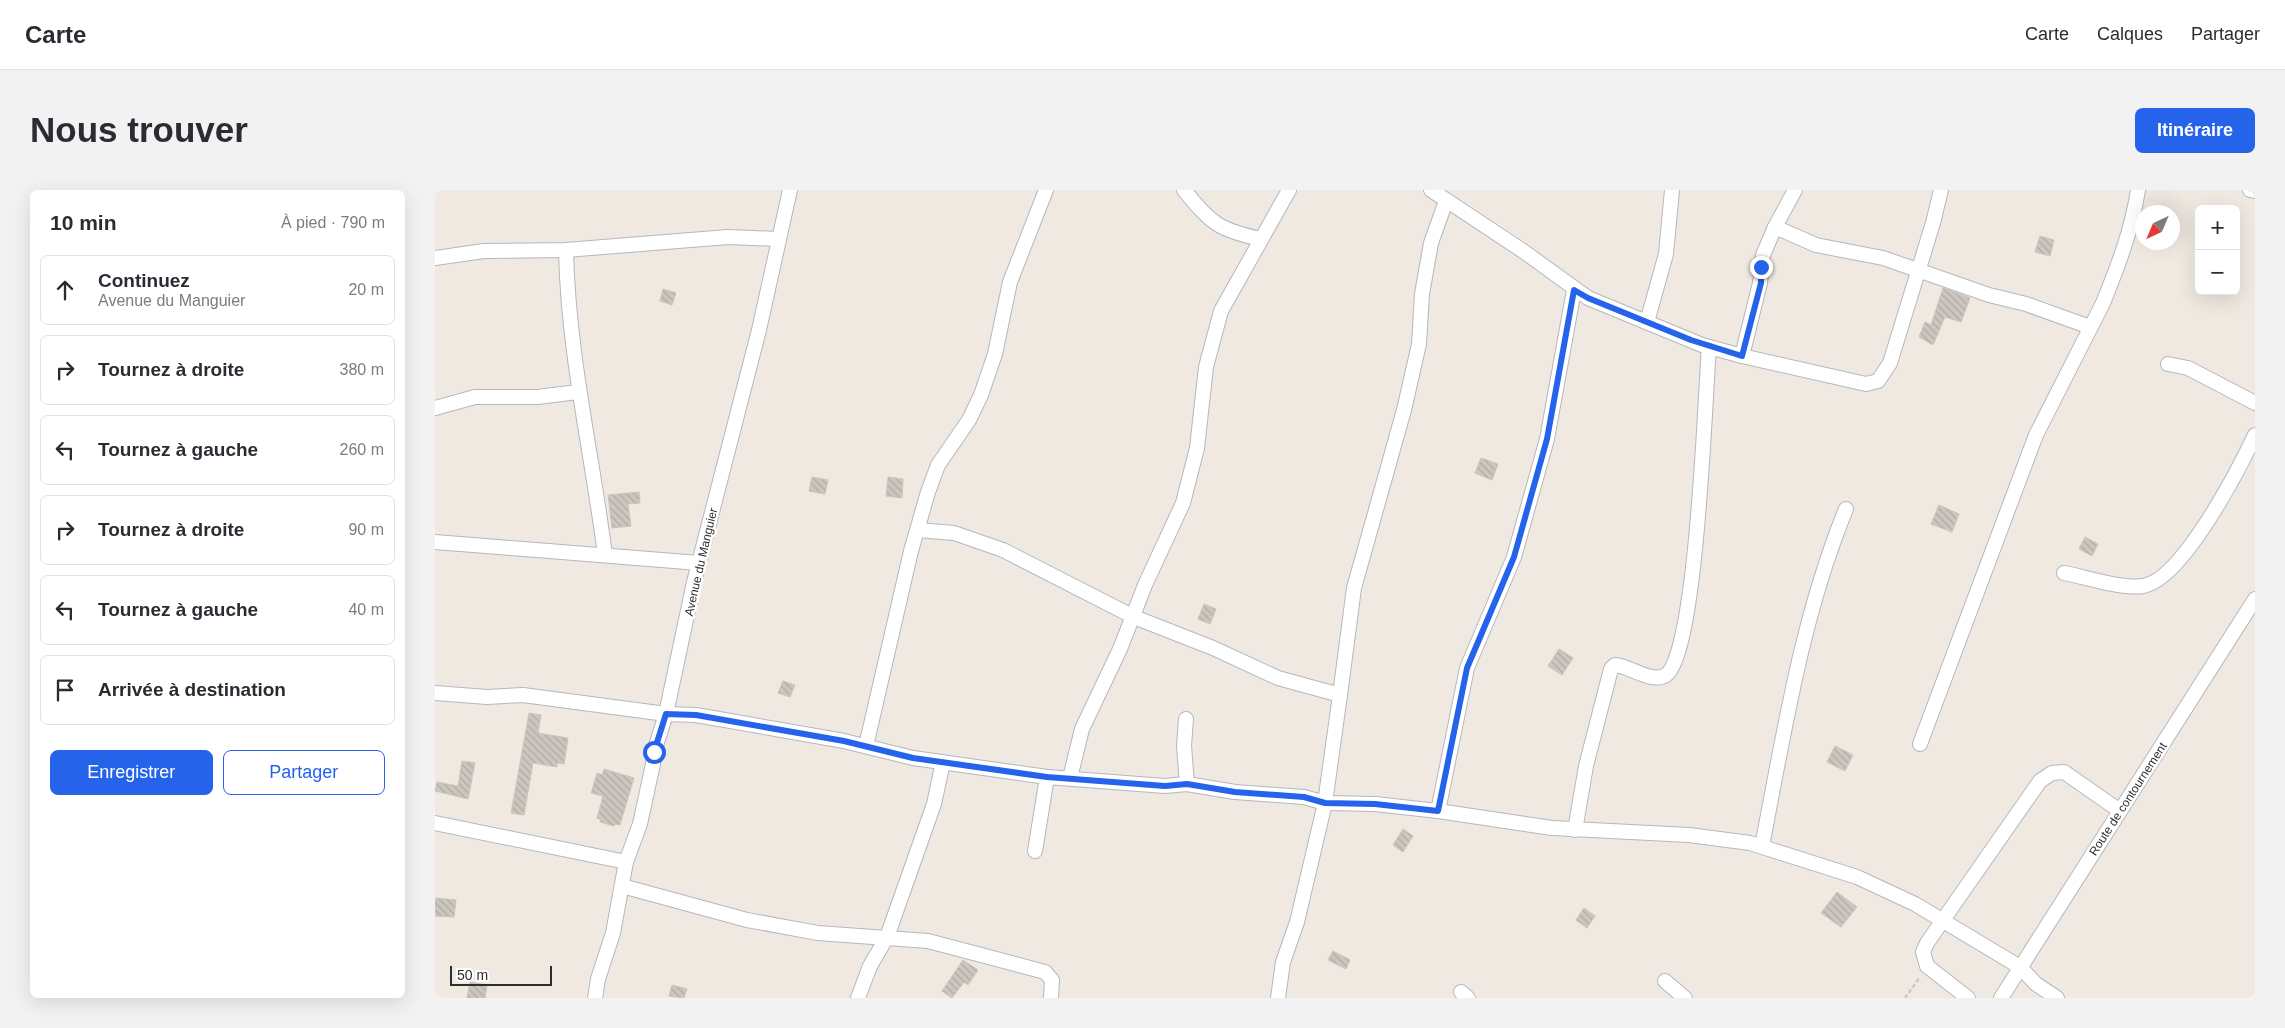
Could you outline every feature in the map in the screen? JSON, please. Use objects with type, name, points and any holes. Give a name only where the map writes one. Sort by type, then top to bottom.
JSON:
[{"type":"street","name":"Avenue du Manguier","points":[[595,998],[598,979],[613,933],[626,862],[640,824],[654,752],[666,714],[699,563],[759,330],[790,190]]},
{"type":"street","points":[[866,746],[917,530],[938,465],[969,420],[981,395],[995,354],[1010,282],[1046,190]]},
{"type":"street","points":[[1183,190],[1212,223],[1241,235],[1261,239]]},
{"type":"street","points":[[1070,778],[1082,729],[1134,617],[1145,585],[1183,503],[1197,448],[1206,367],[1221,311],[1289,190]]},
{"type":"street","points":[[1647,322],[1666,254],[1672,190]]},
{"type":"street","points":[[1742,356],[1761,283],[1763,255],[1775,227],[1795,190]]},
{"type":"street","points":[[1278,998],[1283,962],[1297,922],[1325,803],[1354,588],[1404,410],[1419,344],[1422,294],[1437,194],[1523,251],[1574,290],[1588,298],[1709,347],[1866,384],[1878,380],[1890,362],[1919,270],[1941,190]]},
{"type":"street","points":[[1920,744],[2036,435],[2103,303],[2124,251],[2137,190]]},
{"type":"street","points":[[2250,190],[2255,191]]},
{"type":"street","points":[[1775,227],[1816,245],[1838,251],[1861,252],[1989,295],[2026,304],[2090,327]]},
{"type":"street","points":[[435,258],[484,250],[566,250],[728,237],[779,239]]},
{"type":"street","points":[[566,250],[567,298],[578,392],[597,492],[605,555]]},
{"type":"street","points":[[1438,811],[1467,668],[1514,557],[1544,448],[1561,367],[1574,290]]},
{"type":"street","points":[[1575,830],[1586,766],[1611,669],[1615,666],[1621,666],[1654,678],[1665,676],[1672,668],[1684,624],[1695,552],[1709,347]]},
{"type":"street","points":[[2168,364],[2188,368],[2255,403]]},
{"type":"street","points":[[435,408],[475,397],[537,397],[578,392]]},
{"type":"street","points":[[2064,572],[2127,585],[2143,586],[2166,574],[2195,538],[2218,503],[2255,435]]},
{"type":"street","points":[[1762,846],[1782,742],[1820,578],[1847,509]]},
{"type":"street","points":[[917,530],[954,533],[1003,550],[1134,617],[1213,648],[1277,678],[1339,696]]},
{"type":"street","points":[[435,542],[699,563]]},
{"type":"street","name":"Route de contournement","points":[[2001,998],[2255,599]]},
{"type":"street","points":[[435,693],[487,697],[523,695],[666,714],[696,715],[866,746],[913,758],[1047,777],[1165,786],[1187,784],[1235,792],[1304,797],[1325,803],[1375,804],[1438,811],[1575,830],[1689,835],[1762,846],[1857,877],[1915,904],[2020,968],[2036,984],[2057,998]]},
{"type":"street","points":[[1186,719],[1184,746],[1187,784]]},
{"type":"street","points":[[858,998],[870,966],[887,937],[934,804],[943,762]]},
{"type":"street","points":[[1968,998],[1927,966],[1923,952],[1927,943],[1944,921],[1980,864],[2039,781],[2052,773],[2064,772],[2120,811]]},
{"type":"street","points":[[1035,851],[1047,777]]},
{"type":"street","points":[[435,823],[626,862]]},
{"type":"street","points":[[622,886],[747,920],[817,932],[928,941],[1045,972],[1053,980]]},
{"type":"street","points":[[1043,998],[1053,980]]},
{"type":"street","points":[[1051,998],[1053,980]]},
{"type":"street","points":[[1665,981],[1685,998]]},
{"type":"path","points":[[1905,998],[1927,966]]},
{"type":"building","points":[[2040,236],[2054,240],[2050,256],[2035,252]]},
{"type":"building","points":[[1943,288],[1970,298],[1961,322],[1945,317],[1933,345],[1919,337],[1925,322],[1931,325]]},
{"type":"building","points":[[663,289],[676,293],[672,305],[660,301]]},
{"type":"building","points":[[1481,458],[1498,464],[1492,480],[1475,473]]},
{"type":"building","points":[[812,477],[828,480],[825,494],[809,491]]},
{"type":"building","points":[[888,477],[903,479],[902,498],[886,496]]},
{"type":"building","points":[[639,492],[640,503],[628,504],[631,526],[612,528],[608,495]]},
{"type":"building","points":[[1939,505],[1959,514],[1952,532],[1931,524]]},
{"type":"building","points":[[2085,537],[2098,544],[2092,556],[2079,549]]},
{"type":"building","points":[[1204,604],[1216,609],[1210,624],[1198,619]]},
{"type":"building","points":[[1559,649],[1573,658],[1562,675],[1548,666]]},
{"type":"building","points":[[783,681],[795,685],[790,697],[778,693]]},
{"type":"building","points":[[529,713],[541,715],[538,733],[568,738],[564,764],[557,763],[557,767],[533,763],[524,815],[511,813]]},
{"type":"building","points":[[1835,746],[1853,755],[1845,771],[1827,762]]},
{"type":"building","points":[[462,761],[475,763],[468,799],[435,791],[437,782],[458,786]]},
{"type":"building","points":[[604,769],[634,778],[620,825],[615,824],[614,826],[600,822],[601,820],[597,818],[603,796],[591,793],[597,773],[602,775]]},
{"type":"building","points":[[1403,829],[1413,836],[1403,852],[1393,845]]},
{"type":"building","points":[[1837,892],[1857,907],[1841,927],[1821,913]]},
{"type":"building","points":[[435,898],[456,900],[454,917],[435,916]]},
{"type":"building","points":[[1584,908],[1595,916],[1587,928],[1576,920]]},
{"type":"building","points":[[1333,951],[1350,960],[1346,969],[1328,960]]},
{"type":"building","points":[[963,960],[978,970],[968,985],[964,982],[952,998],[942,991]]},
{"type":"building","points":[[470,982],[487,985],[485,998],[467,998]]},
{"type":"building","points":[[672,985],[687,989],[684,998],[669,996]]},
{"type":"route","points":[[654,752],[666,714],[696,715],[776,730],[822,736],[913,758],[995,768],[1047,777],[1165,786],[1187,784],[1217,790],[1304,797],[1325,803],[1375,804],[1438,811],[1467,668],[1514,557],[1547,439],[1574,290],[1588,298],[1691,340],[1742,356],[1761,283],[1761,267]]}]
